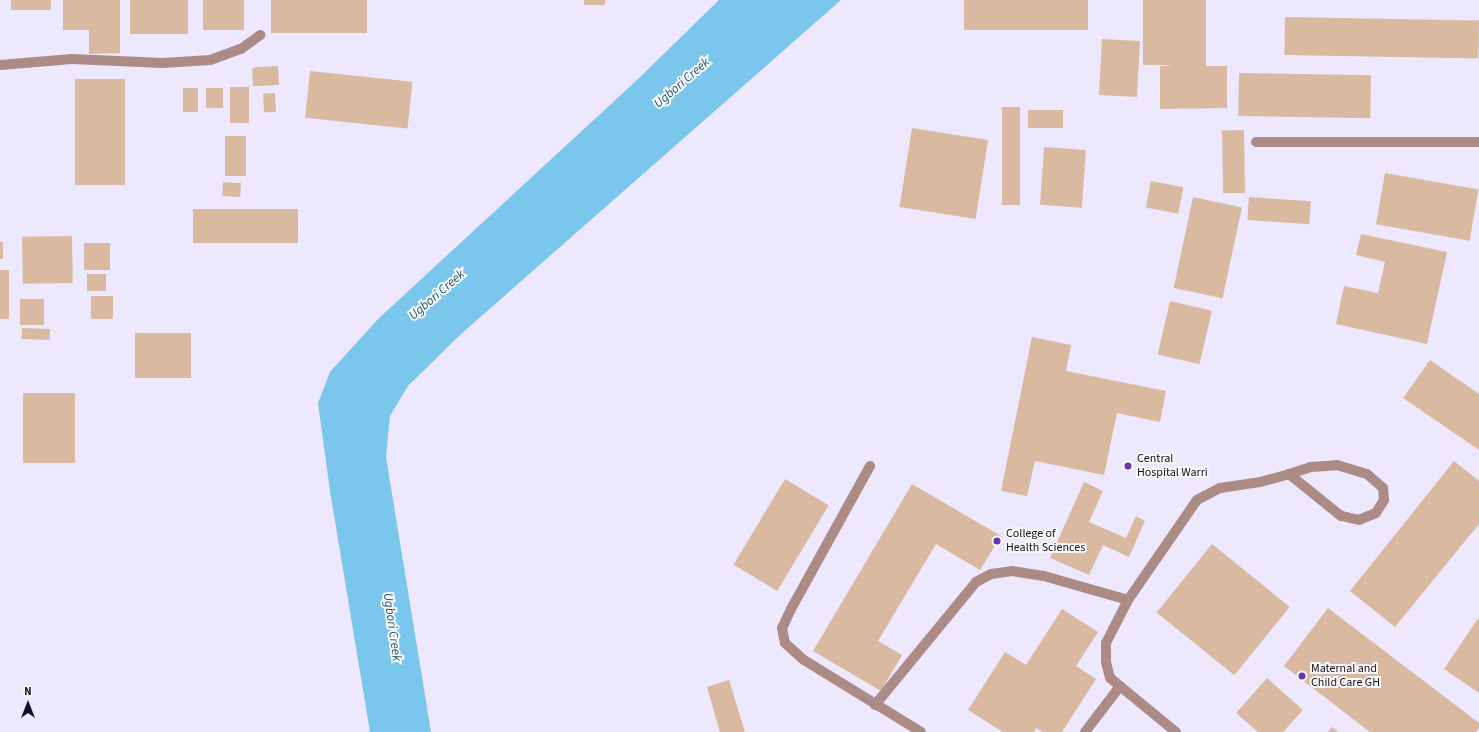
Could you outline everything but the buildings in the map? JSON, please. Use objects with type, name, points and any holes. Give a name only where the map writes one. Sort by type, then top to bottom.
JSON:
[{"type":"street","points":[[0,65],[72,59],[163,63],[210,60],[241,49],[260,35]]},
{"type":"street","points":[[1256,142],[1479,142]]},
{"type":"street","points":[[1176,732],[1110,678],[1106,662],[1106,643],[1128,600],[1197,500],[1220,488],[1260,482],[1311,467],[1337,465],[1367,474],[1383,488],[1384,500],[1376,513],[1359,520],[1341,516],[1289,474]]},
{"type":"street","points":[[870,466],[794,602],[782,628],[785,643],[804,660],[921,732]]},
{"type":"street","points":[[875,705],[976,582],[991,574],[1012,571],[1044,576],[1128,600]]},
{"type":"street","points":[[1086,732],[1120,686]]},
{"type":"water","name":"Ugbori Creek","points":[[719,0],[841,0],[461,334],[408,386],[390,416],[386,457],[431,732],[370,732],[330,491],[318,403],[330,372],[378,319],[636,81]]},
{"type":"place","name":"Central Hospital Warri","points":[[1128,466]]},
{"type":"place","name":"College of Health Sciences","points":[[997,541]]},
{"type":"place","name":"Maternal and Child Care GH","points":[[1302,676]]}]
